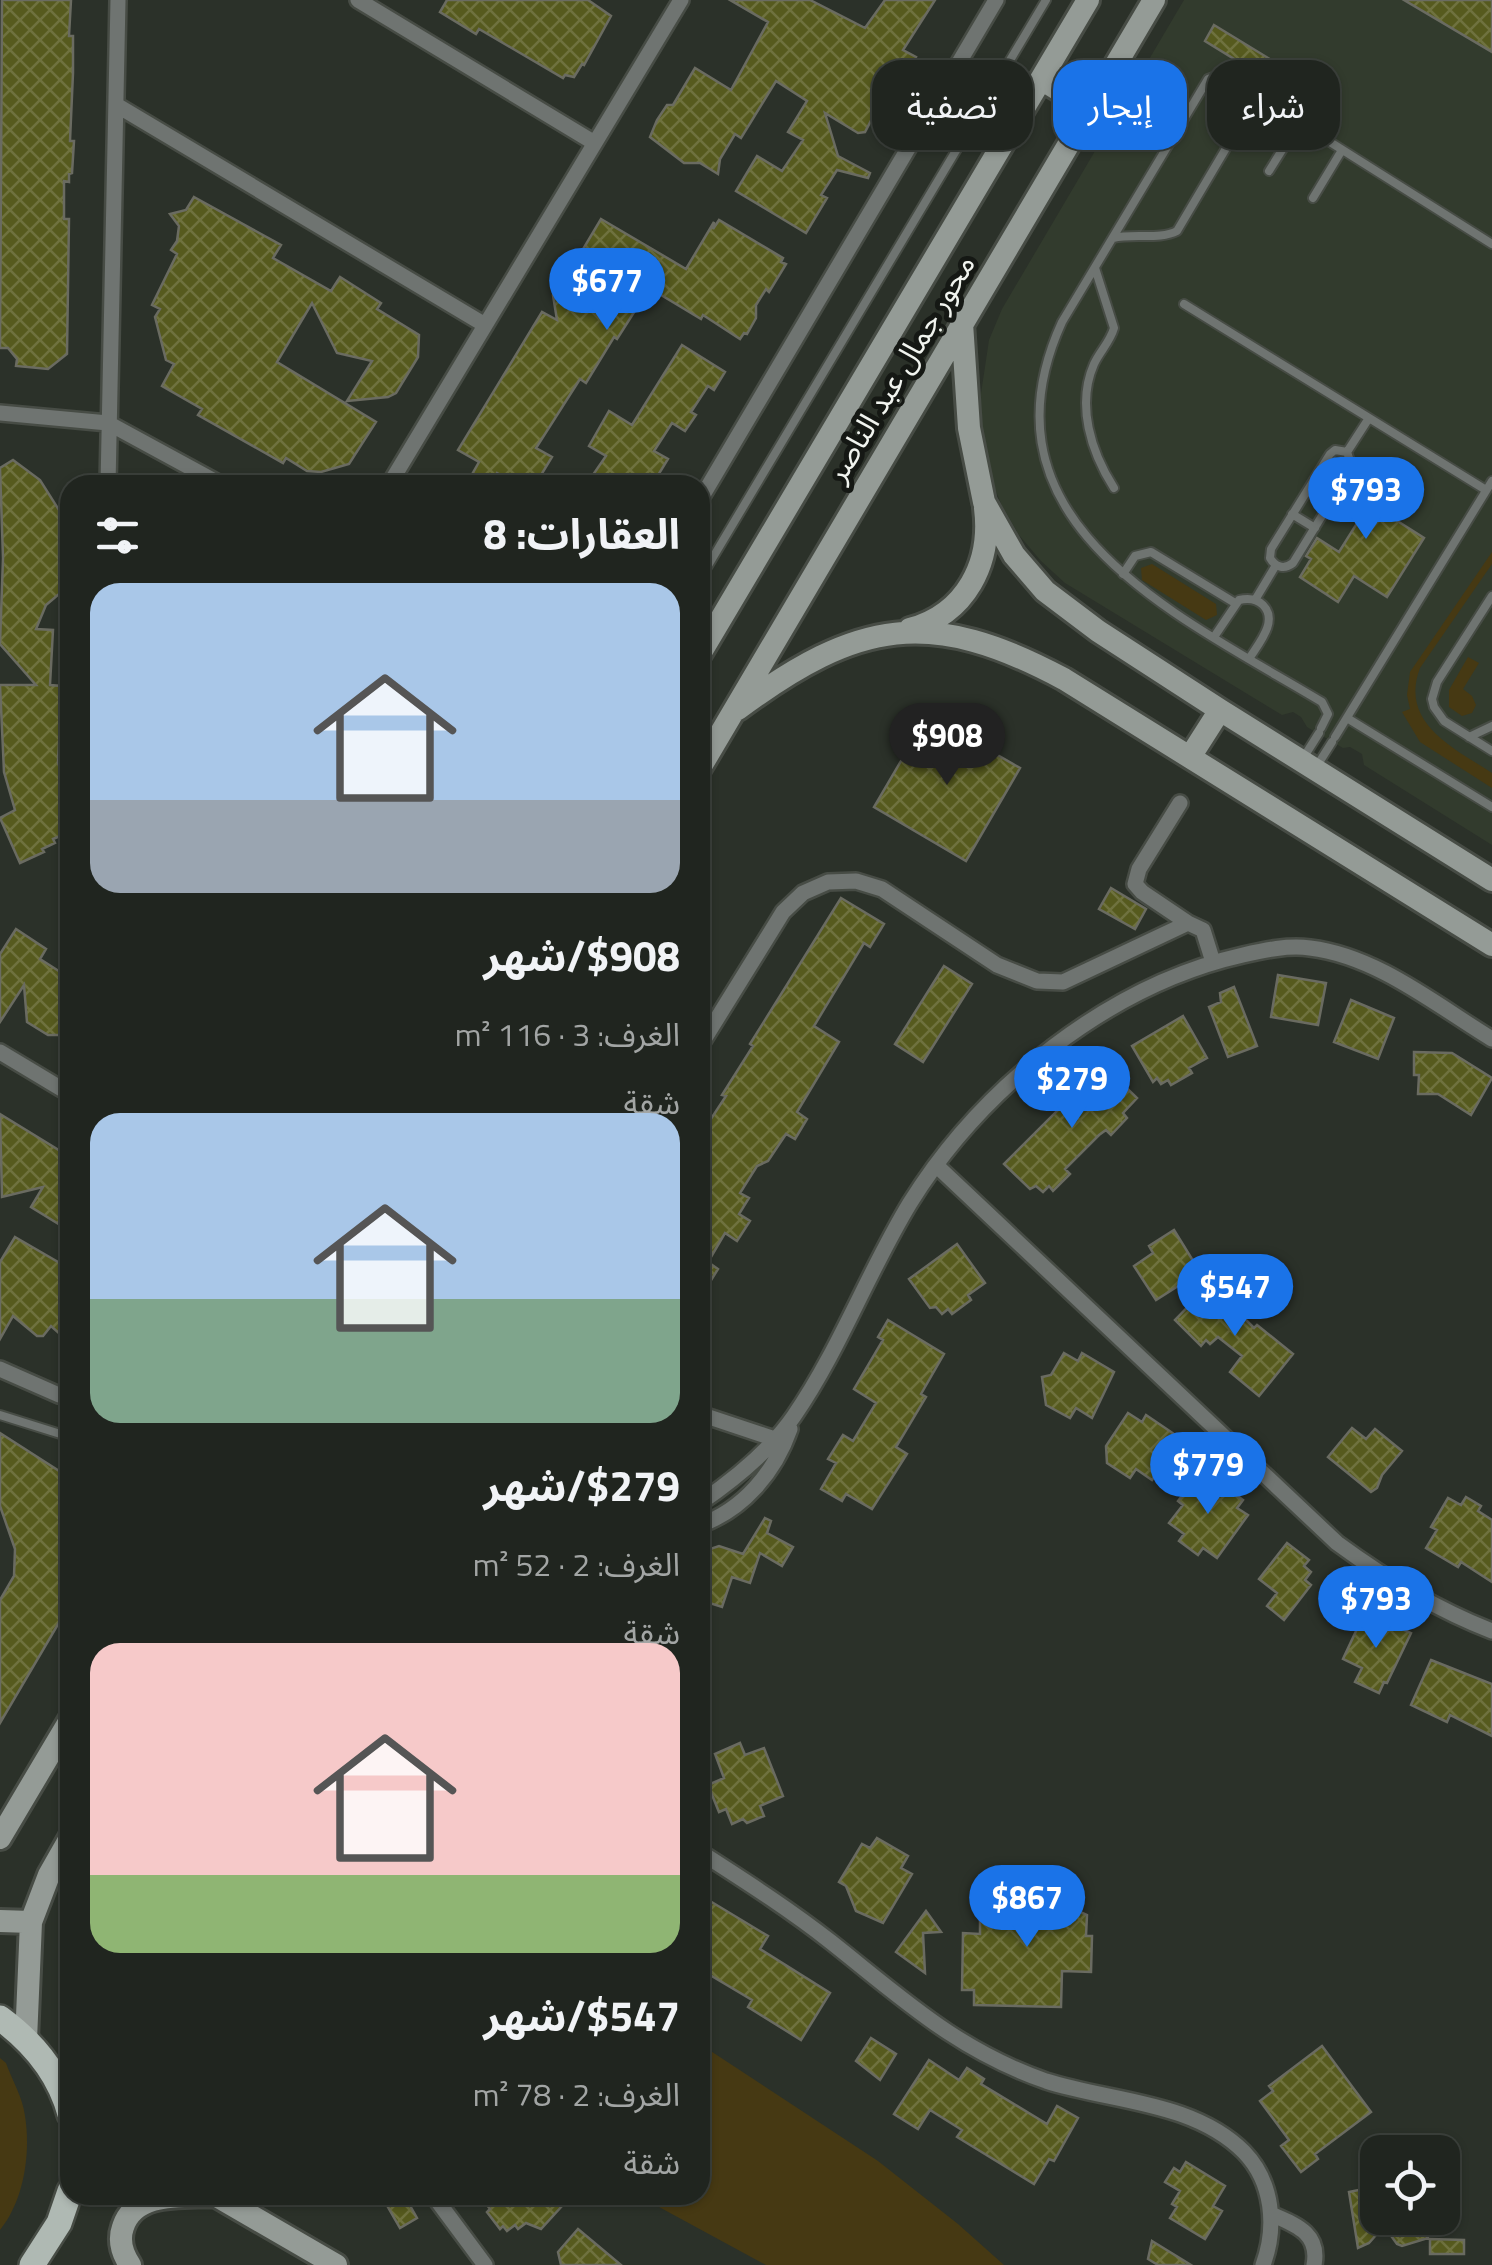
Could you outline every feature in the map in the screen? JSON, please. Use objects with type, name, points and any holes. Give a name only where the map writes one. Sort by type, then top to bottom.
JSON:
[{"type":"main road","name":"محور جمال عبد الناصر","points":[[710,637],[1088,0]]},
{"type":"main road","name":"محور جمال عبد الناصر","points":[[1119,60],[1154,0]]},
{"type":"main road","points":[[1041,80],[1053,87]]},
{"type":"main road","name":"محور جمال عبد الناصر","points":[[710,751],[1065,150]]},
{"type":"main road","points":[[732,714],[800,667],[842,645],[926,625],[951,609],[970,587],[983,560],[988,531],[969,428],[962,322]]},
{"type":"main road","points":[[984,502],[1014,555],[1046,591],[1098,631],[1492,880]]},
{"type":"main road","points":[[897,632],[952,635],[1003,649],[1064,680],[1492,944]]},
{"type":"main road","points":[[1190,757],[1220,710]]},
{"type":"main road","points":[[0,1838],[60,1737]]},
{"type":"main road","points":[[26,2040],[31,1922],[60,1855]]},
{"type":"main road","points":[[0,1921],[31,1922]]},
{"type":"main road","points":[[0,2018],[47,2064],[60,2088]]},
{"type":"main road","points":[[32,2265],[54,2233],[65,2205]]},
{"type":"main road","points":[[130,2265],[120,2236],[132,2211],[140,2205]]},
{"type":"main road","points":[[232,2205],[336,2265]]},
{"type":"street","points":[[108,475],[118,0]]},
{"type":"street","points":[[358,0],[593,142]]},
{"type":"street","points":[[396,475],[680,0]]},
{"type":"street","points":[[710,483],[996,0]]},
{"type":"street","points":[[118,106],[485,325]]},
{"type":"street","points":[[0,412],[108,423],[204,475]]},
{"type":"street","points":[[1180,802],[1139,869],[1135,884],[1203,930],[1213,962]]},
{"type":"street","points":[[710,1030],[782,912],[803,893],[828,882],[856,881],[882,889],[997,965],[1037,981],[1063,982],[1188,923]]},
{"type":"street","points":[[710,1520],[736,1506],[774,1464],[793,1418],[887,1243],[937,1166],[998,1097],[1068,1037],[1106,1011],[1213,962],[1271,948],[1308,947],[1345,955],[1380,971],[1492,1039]]},
{"type":"street","points":[[0,1052],[60,1088]]},
{"type":"street","points":[[937,1166],[1337,1543],[1412,1594],[1492,1631]]},
{"type":"street","points":[[0,1369],[60,1394]]},
{"type":"street","points":[[710,1417],[776,1439]]},
{"type":"street","points":[[710,1495],[750,1464],[793,1418]]},
{"type":"street","points":[[710,1859],[792,1913],[905,2004],[972,2048],[1046,2080],[1183,2115],[1226,2138],[1258,2171],[1267,2192],[1271,2234],[1263,2265]]},
{"type":"street","points":[[439,2205],[484,2265]]},
{"type":"street","points":[[1271,2214],[1300,2226],[1309,2235],[1314,2246],[1314,2265]]},
{"type":"lane","points":[[710,562],[1046,0]]},
{"type":"lane","points":[[1207,81],[1052,345],[1041,389],[1041,435],[1049,473],[1064,508],[1090,543],[1123,574],[1214,637],[1322,702],[1328,714],[1307,752]]},
{"type":"lane","points":[[1113,238],[1170,235],[1224,150]]},
{"type":"lane","points":[[1269,170],[1282,150]]},
{"type":"lane","points":[[1313,198],[1342,150],[1492,244]]},
{"type":"lane","points":[[1095,268],[1114,328],[1093,366],[1086,404],[1094,447],[1114,488]]},
{"type":"lane","points":[[1184,304],[1486,490]]},
{"type":"lane","points":[[1347,452],[1369,418]]},
{"type":"lane","points":[[1335,450],[1347,452],[1352,467],[1315,528],[1292,564],[1276,565],[1270,558],[1271,549],[1292,514],[1330,454],[1335,450]]},
{"type":"lane","points":[[1320,761],[1492,481]]},
{"type":"lane","points":[[1307,491],[1329,504]]},
{"type":"lane","points":[[1292,514],[1315,528]]},
{"type":"lane","points":[[1123,574],[1135,556],[1151,552],[1235,603]]},
{"type":"lane","points":[[1255,600],[1276,565]]},
{"type":"lane","points":[[1492,596],[1433,690],[1438,715],[1492,751]]},
{"type":"lane","points":[[1214,637],[1235,603],[1244,598],[1255,600],[1266,608],[1269,620],[1249,659]]},
{"type":"lane","points":[[1347,718],[1492,807]]},
{"type":"lane","points":[[1469,736],[1492,726]]},
{"type":"lane","points":[[1268,740],[1285,740],[1307,752],[1366,789],[1372,805]]},
{"type":"lane","points":[[0,1415],[60,1433]]},
{"type":"shaded area","points":[[1184,0],[1492,0],[1492,845],[1364,765],[1362,754],[1307,727],[1293,712],[1282,715],[1065,583],[1019,535],[1002,506],[981,441],[979,407],[989,340],[1002,309],[1096,150],[1187,150],[1187,60],[1149,60]]},
{"type":"shaded area","points":[[1492,552],[1492,564],[1420,668],[1416,687],[1417,704],[1424,719],[1447,743],[1492,773],[1492,788],[1420,742],[1402,712],[1410,709],[1410,672]]},
{"type":"shaded area","points":[[1152,564],[1216,604],[1217,615],[1206,620],[1142,580],[1141,568]]},
{"type":"shaded area","points":[[1468,657],[1479,663],[1463,689],[1476,705],[1472,713],[1462,716],[1449,707],[1449,690]]},
{"type":"shaded area","points":[[710,2051],[878,2161],[1004,2265],[766,2265],[655,2205],[710,2205]]},
{"type":"shaded area","points":[[0,2058],[6,2063],[22,2103],[27,2145],[20,2191],[0,2230]]},
{"type":"building","points":[[2,0],[71,0],[70,141],[74,141],[72,173],[69,182],[64,181],[64,219],[69,219],[67,354],[48,369],[16,366],[17,359],[8,348],[0,348]]},
{"type":"building","points":[[447,0],[588,0],[611,16],[584,65],[574,77],[563,78],[479,29],[476,34],[440,12]]},
{"type":"building","points":[[730,0],[810,0],[865,28],[885,0],[935,0],[903,50],[916,57],[914,60],[872,60],[872,119],[865,132],[858,133],[825,113],[838,156],[870,173],[868,178],[837,170],[821,195],[827,198],[806,233],[736,191],[757,156],[782,171],[803,140],[788,132],[807,101],[776,81],[741,138],[735,134],[720,159],[718,174],[700,163],[684,163],[650,137],[657,120],[667,105],[673,105],[695,68],[731,90],[768,22]]},
{"type":"building","points":[[1404,0],[1492,0],[1492,52]]},
{"type":"building","points":[[1214,25],[1271,60],[1236,60],[1205,41]]},
{"type":"building","points":[[194,197],[281,245],[273,258],[331,291],[340,277],[381,303],[377,309],[419,335],[418,357],[396,393],[388,397],[347,401],[372,361],[337,353],[312,303],[277,362],[376,422],[349,464],[321,472],[307,471],[286,458],[283,463],[198,415],[202,409],[162,386],[174,364],[166,360],[155,317],[160,309],[152,305],[177,254],[171,250],[179,226],[170,214],[186,210]]},
{"type":"building","points":[[601,219],[686,269],[714,222],[713,229],[719,220],[783,258],[781,262],[786,264],[756,305],[756,318],[740,339],[656,292],[652,299],[645,295],[586,383],[580,379],[536,448],[552,457],[541,475],[472,475],[479,462],[458,450],[542,312],[557,320],[553,295],[565,269],[573,266]]},
{"type":"building","points":[[682,345],[725,372],[714,390],[708,386],[691,412],[696,415],[685,431],[672,423],[654,451],[668,459],[658,475],[593,475],[606,456],[589,446],[609,411],[632,425]]},
{"type":"building","points":[[13,460],[40,480],[59,510],[60,593],[46,605],[36,629],[53,630],[50,685],[60,686],[60,836],[42,849],[44,852],[20,863],[0,818],[15,810],[4,772],[0,685],[36,685],[0,644],[0,468]]},
{"type":"building","points":[[1368,468],[1407,493],[1391,517],[1424,538],[1387,597],[1354,576],[1338,602],[1300,577],[1317,538],[1339,552],[1361,517],[1339,503],[1351,482],[1357,486]]},
{"type":"building","points":[[928,715],[1020,768],[966,861],[874,807]]},
{"type":"building","points":[[1111,888],[1146,909],[1135,929],[1099,909]]},
{"type":"building","points":[[841,898],[884,924],[870,947],[864,943],[814,1026],[839,1042],[797,1112],[807,1119],[795,1139],[786,1134],[768,1161],[757,1166],[740,1193],[749,1198],[739,1214],[750,1221],[737,1241],[725,1233],[710,1259],[710,1120],[753,1046],[750,1044]]},
{"type":"building","points":[[16,929],[46,949],[40,959],[60,972],[60,1036],[48,1035],[27,1022],[24,985],[0,1022],[0,954]]},
{"type":"building","points":[[944,966],[972,984],[923,1062],[895,1044]]},
{"type":"building","points":[[1278,975],[1326,983],[1318,1025],[1271,1017]]},
{"type":"building","points":[[1234,987],[1257,1046],[1228,1057],[1209,1007],[1221,1002],[1220,993]]},
{"type":"building","points":[[1351,1000],[1394,1018],[1378,1059],[1334,1042]]},
{"type":"building","points":[[1183,1016],[1207,1058],[1171,1085],[1168,1080],[1161,1084],[1157,1078],[1153,1082],[1132,1046]]},
{"type":"building","points":[[1414,1052],[1452,1053],[1492,1078],[1471,1115],[1438,1094],[1418,1094]]},
{"type":"building","points":[[1103,1065],[1137,1098],[1123,1113],[1127,1118],[1111,1135],[1106,1130],[1099,1135],[1065,1169],[1070,1174],[1053,1191],[1049,1186],[1043,1192],[1036,1186],[1030,1189],[1004,1164]]},
{"type":"building","points":[[0,1114],[60,1151],[60,1225],[31,1207],[43,1187],[2,1197]]},
{"type":"building","points":[[1174,1230],[1200,1272],[1156,1300],[1134,1266],[1153,1253],[1149,1246]]},
{"type":"building","points":[[15,1237],[60,1263],[60,1334],[51,1326],[43,1336],[37,1336],[13,1316],[0,1339],[0,1262]]},
{"type":"building","points":[[957,1244],[985,1283],[952,1314],[948,1309],[942,1314],[936,1307],[930,1308],[909,1279]]},
{"type":"building","points":[[710,1263],[718,1269],[710,1282]]},
{"type":"building","points":[[1210,1284],[1254,1328],[1257,1325],[1293,1354],[1259,1396],[1230,1372],[1242,1356],[1218,1337],[1201,1346],[1175,1320]]},
{"type":"building","points":[[888,1320],[944,1354],[921,1394],[926,1397],[896,1447],[907,1454],[872,1509],[846,1494],[842,1501],[821,1489],[836,1463],[828,1459],[843,1435],[853,1441],[876,1403],[854,1389],[883,1340],[878,1337]]},
{"type":"building","points":[[1064,1353],[1078,1361],[1082,1353],[1114,1372],[1092,1418],[1076,1408],[1070,1418],[1046,1405],[1042,1377],[1051,1375]]},
{"type":"building","points":[[1128,1413],[1142,1422],[1146,1415],[1177,1436],[1166,1452],[1170,1455],[1152,1480],[1136,1469],[1130,1478],[1107,1463],[1106,1446]]},
{"type":"building","points":[[1352,1428],[1366,1439],[1375,1429],[1402,1451],[1371,1492],[1328,1457]]},
{"type":"building","points":[[0,1433],[60,1472],[60,1621],[0,1723],[0,1600],[14,1576],[15,1549],[0,1506]]},
{"type":"building","points":[[1197,1476],[1218,1491],[1223,1485],[1243,1500],[1237,1508],[1248,1515],[1217,1558],[1203,1548],[1198,1555],[1179,1541],[1184,1534],[1169,1523],[1183,1505],[1178,1501]]},
{"type":"building","points":[[1466,1497],[1481,1506],[1478,1511],[1492,1520],[1492,1582],[1461,1562],[1458,1567],[1426,1548],[1437,1530],[1431,1527],[1448,1498],[1461,1505]]},
{"type":"building","points":[[765,1518],[771,1521],[767,1533],[793,1547],[782,1566],[760,1553],[750,1583],[732,1577],[722,1607],[710,1603],[710,1549],[719,1546],[743,1554]]},
{"type":"building","points":[[1287,1543],[1309,1560],[1304,1566],[1311,1572],[1305,1580],[1311,1585],[1284,1620],[1267,1606],[1277,1593],[1259,1579]]},
{"type":"building","points":[[1365,1612],[1411,1633],[1379,1693],[1355,1682],[1362,1668],[1343,1659]]},
{"type":"building","points":[[1431,1660],[1492,1684],[1492,1736],[1450,1715],[1447,1722],[1411,1705]]},
{"type":"building","points":[[740,1743],[745,1755],[764,1748],[783,1796],[760,1806],[764,1816],[732,1824],[726,1809],[719,1812],[710,1790],[710,1784],[724,1778],[715,1754]]},
{"type":"building","points":[[877,1838],[908,1856],[901,1868],[912,1874],[883,1923],[856,1911],[846,1886],[839,1882],[862,1844],[870,1848]]},
{"type":"building","points":[[1032,1872],[1066,1888],[1059,1902],[1087,1915],[1086,1936],[1092,1936],[1091,1972],[1062,1971],[1061,2007],[974,2005],[974,1990],[962,1990],[963,1933],[980,1934],[980,1911],[1013,1912]]},
{"type":"building","points":[[710,1901],[768,1936],[760,1949],[830,1993],[801,2040],[748,2007],[752,2000],[710,1975]]},
{"type":"building","points":[[926,1911],[941,1932],[923,1933],[925,1973],[896,1952]]},
{"type":"building","points":[[871,2038],[896,2054],[880,2080],[856,2061]]},
{"type":"building","points":[[1322,2046],[1371,2112],[1315,2154],[1318,2159],[1301,2172],[1281,2146],[1289,2140],[1260,2101],[1273,2091],[1269,2086]]},
{"type":"building","points":[[929,2060],[959,2080],[967,2068],[984,2079],[981,2084],[1047,2124],[1057,2106],[1078,2118],[1054,2161],[1049,2159],[1034,2184],[957,2137],[962,2130],[930,2110],[918,2129],[894,2114]]},
{"type":"building","points":[[1186,2162],[1225,2186],[1213,2206],[1222,2211],[1205,2239],[1170,2218],[1180,2191],[1165,2182],[1174,2168],[1180,2172]]},
{"type":"building","points":[[1360,2190],[1360,2235],[1376,2235],[1358,2248],[1349,2192]]},
{"type":"building","points":[[387,2205],[410,2205],[417,2218],[400,2228]]},
{"type":"building","points":[[487,2205],[563,2205],[541,2229],[526,2223],[507,2231],[503,2226],[500,2229],[487,2212]]},
{"type":"building","points":[[578,2229],[621,2265],[561,2265],[558,2252]]},
{"type":"building","points":[[1390,2235],[1428,2238],[1402,2246]]},
{"type":"building","points":[[1430,2239],[1464,2240],[1464,2254],[1430,2254]]},
{"type":"building","points":[[1152,2241],[1191,2265],[1158,2265],[1148,2259]]}]
